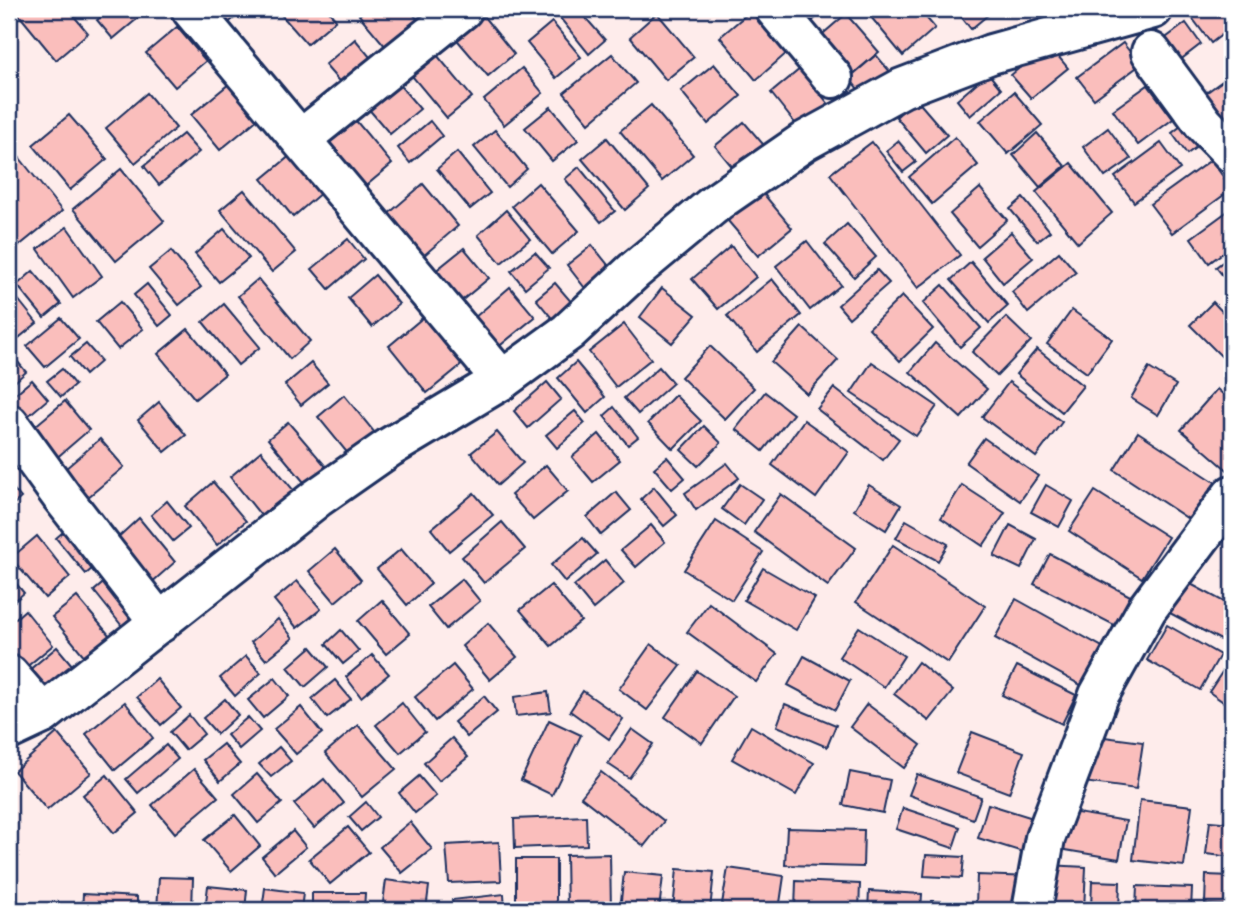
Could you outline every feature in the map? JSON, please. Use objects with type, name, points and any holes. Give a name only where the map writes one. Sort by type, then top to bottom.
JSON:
[{"type":"street","points":[[191,9],[502,380]]},
{"type":"street","points":[[301,139],[463,9]]},
{"type":"street","points":[[775,9],[833,78]]},
{"type":"street","points":[[9,730],[43,714],[328,491],[390,447],[502,380],[568,332],[717,202],[805,141],[902,88],[991,54],[1153,9]]},
{"type":"street","points":[[1151,52],[1204,124],[1232,153]]},
{"type":"street","points":[[9,424],[62,498],[160,623]]},
{"type":"street","points":[[1032,910],[1045,838],[1099,695],[1147,609],[1232,495]]},
{"type":"street","points":[[9,675],[43,714]]},
{"type":"building","points":[[16,9],[68,9],[88,33],[56,60]]},
{"type":"building","points":[[110,9],[149,9],[113,39],[97,20]]},
{"type":"building","points":[[212,9],[245,9],[226,25]]},
{"type":"building","points":[[327,9],[336,20],[307,44],[277,10]]},
{"type":"building","points":[[367,9],[409,9],[428,32],[396,59],[359,15]]},
{"type":"building","points":[[571,9],[578,9],[605,40],[589,54],[560,18]]},
{"type":"building","points":[[753,9],[788,52],[756,80],[720,37]]},
{"type":"building","points":[[793,9],[827,9],[807,25]]},
{"type":"building","points":[[919,9],[935,28],[903,56],[866,11]]},
{"type":"building","points":[[955,9],[995,9],[971,29]]},
{"type":"building","points":[[1041,9],[1089,9],[1061,33]]},
{"type":"building","points":[[1199,9],[1220,9],[1232,27],[1211,43],[1190,15]]},
{"type":"building","points":[[480,12],[514,54],[488,76],[453,35]]},
{"type":"building","points":[[657,13],[694,57],[666,80],[630,37]]},
{"type":"building","points":[[846,14],[879,52],[841,84],[810,45]]},
{"type":"building","points":[[552,22],[581,57],[556,78],[527,43]]},
{"type":"building","points":[[1186,23],[1201,44],[1175,64],[1159,43]]},
{"type":"building","points":[[177,27],[206,61],[175,87],[146,53]]},
{"type":"building","points":[[355,39],[380,69],[350,94],[325,65]]},
{"type":"building","points":[[1123,43],[1140,65],[1094,99],[1077,77]]},
{"type":"building","points":[[1048,44],[1068,68],[1031,98],[1011,75]]},
{"type":"building","points":[[432,49],[472,97],[447,118],[407,70]]},
{"type":"building","points":[[612,54],[636,83],[589,123],[564,93]]},
{"type":"building","points":[[876,55],[897,80],[870,104],[849,78]]},
{"type":"building","points":[[714,64],[741,96],[708,124],[681,91]]},
{"type":"building","points":[[522,68],[543,93],[504,125],[484,100]]},
{"type":"building","points":[[800,69],[832,108],[802,132],[771,93]]},
{"type":"building","points":[[988,73],[1001,89],[970,116],[957,100]]},
{"type":"building","points":[[1232,74],[1232,143],[1199,98]]},
{"type":"building","points":[[240,75],[269,110],[220,150],[191,115]]},
{"type":"building","points":[[397,82],[420,109],[390,134],[367,107]]},
{"type":"building","points":[[1148,85],[1173,119],[1138,145],[1113,110]]},
{"type":"building","points":[[1014,92],[1042,125],[1008,154],[980,121]]},
{"type":"building","points":[[147,93],[176,128],[135,163],[106,128]]},
{"type":"building","points":[[916,99],[947,135],[926,153],[896,117]]},
{"type":"building","points":[[651,105],[693,155],[662,181],[620,131]]},
{"type":"building","points":[[551,107],[578,140],[552,161],[525,128]]},
{"type":"building","points":[[69,115],[107,159],[70,190],[33,145]]},
{"type":"building","points":[[352,116],[392,164],[361,190],[321,142]]},
{"type":"building","points":[[1194,116],[1210,137],[1187,154],[1172,133]]},
{"type":"building","points":[[430,121],[442,136],[410,163],[398,148]]},
{"type":"building","points":[[744,122],[769,151],[739,175],[715,146]]},
{"type":"building","points":[[1108,128],[1131,159],[1105,177],[1083,147]]},
{"type":"building","points":[[495,130],[527,169],[507,187],[474,147]]},
{"type":"building","points":[[1037,133],[1065,166],[1040,187],[1013,155]]},
{"type":"building","points":[[183,134],[199,152],[159,185],[144,166]]},
{"type":"building","points":[[955,137],[978,165],[932,204],[909,177]]},
{"type":"building","points":[[607,138],[649,189],[625,210],[582,159]]},
{"type":"building","points":[[898,141],[916,162],[903,172],[886,151]]},
{"type":"building","points":[[872,142],[960,255],[918,288],[830,174]]},
{"type":"building","points":[[1161,143],[1180,169],[1134,202],[1115,177]]},
{"type":"building","points":[[15,152],[62,211],[20,245],[9,231],[9,158]]},
{"type":"building","points":[[457,152],[490,193],[470,209],[437,169]]},
{"type":"building","points":[[291,155],[322,192],[293,217],[262,179]]},
{"type":"building","points":[[1211,160],[1232,189],[1172,233],[1150,204]]},
{"type":"building","points":[[1071,163],[1112,213],[1078,243],[1036,192]]},
{"type":"building","points":[[579,167],[615,211],[601,222],[565,179]]},
{"type":"building","points":[[121,169],[164,221],[116,261],[73,209]]},
{"type":"building","points":[[538,183],[579,231],[552,254],[512,206]]},
{"type":"building","points":[[423,184],[458,226],[415,263],[380,221]]},
{"type":"building","points":[[980,188],[1007,220],[977,246],[950,214]]},
{"type":"building","points":[[244,190],[296,252],[272,272],[220,210]]},
{"type":"building","points":[[762,192],[792,228],[758,256],[728,221]]},
{"type":"building","points":[[1023,198],[1050,231],[1037,241],[1010,209]]},
{"type":"building","points":[[1232,208],[1232,246],[1209,263],[1191,238]]},
{"type":"building","points":[[506,210],[530,239],[501,263],[478,235]]},
{"type":"building","points":[[847,224],[876,257],[854,277],[825,244]]},
{"type":"building","points":[[67,227],[102,276],[73,298],[38,249]]},
{"type":"building","points":[[224,229],[249,258],[219,282],[195,254]]},
{"type":"building","points":[[1011,232],[1033,258],[1003,283],[982,257]]},
{"type":"building","points":[[348,239],[364,259],[329,289],[312,269]]},
{"type":"building","points":[[807,241],[841,285],[810,310],[776,266]]},
{"type":"building","points":[[592,245],[613,271],[588,292],[567,265]]},
{"type":"building","points":[[731,246],[756,277],[718,309],[692,279]]},
{"type":"building","points":[[464,248],[489,278],[454,307],[428,277]]},
{"type":"building","points":[[171,251],[201,287],[179,305],[149,269]]},
{"type":"building","points":[[535,252],[549,268],[525,288],[511,271]]},
{"type":"building","points":[[1059,252],[1076,272],[1028,313],[1012,292]]},
{"type":"building","points":[[1232,255],[1232,277],[1227,281],[1216,267]]},
{"type":"building","points":[[971,262],[1008,306],[989,323],[951,280]]},
{"type":"building","points":[[877,270],[889,283],[849,318],[838,305]]},
{"type":"building","points":[[33,271],[61,304],[44,318],[17,285]]},
{"type":"building","points":[[375,275],[399,304],[372,327],[348,298]]},
{"type":"building","points":[[258,279],[310,341],[290,359],[238,296]]},
{"type":"building","points":[[772,279],[801,315],[757,352],[727,316]]},
{"type":"building","points":[[555,283],[580,312],[560,328],[536,299]]},
{"type":"building","points":[[147,284],[172,315],[159,326],[134,295]]},
{"type":"building","points":[[943,285],[981,328],[960,347],[923,303]]},
{"type":"building","points":[[510,287],[535,317],[491,353],[467,324]]},
{"type":"building","points":[[9,288],[37,323],[15,341],[9,334]]},
{"type":"building","points":[[662,288],[696,315],[672,343],[640,317]]},
{"type":"building","points":[[902,296],[933,329],[900,361],[869,328]]},
{"type":"building","points":[[120,302],[143,329],[118,349],[96,322]]},
{"type":"building","points":[[1213,302],[1232,322],[1230,365],[1190,325]]},
{"type":"building","points":[[224,304],[260,347],[238,365],[203,322]]},
{"type":"building","points":[[1072,310],[1112,339],[1087,373],[1047,344]]},
{"type":"building","points":[[426,315],[465,362],[427,393],[389,346]]},
{"type":"building","points":[[1006,317],[1031,341],[997,376],[972,352]]},
{"type":"building","points":[[61,318],[79,339],[45,367],[27,346]]},
{"type":"building","points":[[624,324],[651,359],[616,387],[589,352]]},
{"type":"building","points":[[802,327],[838,360],[807,394],[771,362]]},
{"type":"building","points":[[188,329],[225,374],[195,399],[158,354]]},
{"type":"building","points":[[935,343],[987,389],[961,418],[910,372]]},
{"type":"building","points":[[86,344],[101,361],[85,375],[70,357]]},
{"type":"building","points":[[710,346],[754,388],[725,419],[681,377]]},
{"type":"building","points":[[1037,349],[1083,386],[1062,412],[1016,374]]},
{"type":"building","points":[[9,351],[26,372],[9,387]]},
{"type":"building","points":[[576,362],[605,397],[587,413],[558,378]]},
{"type":"building","points":[[872,362],[937,406],[916,436],[851,393]]},
{"type":"building","points":[[311,363],[328,383],[301,405],[285,385]]},
{"type":"building","points":[[659,367],[673,383],[638,414],[624,398]]},
{"type":"building","points":[[1149,368],[1176,385],[1158,415],[1131,398]]},
{"type":"building","points":[[62,369],[75,385],[61,397],[47,381]]},
{"type":"building","points":[[32,380],[48,399],[15,427],[9,420],[9,399]]},
{"type":"building","points":[[547,382],[561,399],[528,428],[514,411]]},
{"type":"building","points":[[1009,382],[1062,422],[1036,457],[982,417]]},
{"type":"building","points":[[834,388],[899,439],[883,460],[817,409]]},
{"type":"building","points":[[1217,389],[1232,402],[1232,474],[1181,430]]},
{"type":"building","points":[[765,392],[793,414],[763,451],[736,429]]},
{"type":"building","points":[[344,395],[384,444],[358,466],[318,417]]},
{"type":"building","points":[[675,395],[701,421],[673,449],[648,423]]},
{"type":"building","points":[[65,401],[89,430],[47,466],[22,437]]},
{"type":"building","points":[[159,402],[186,435],[165,452],[138,420]]},
{"type":"building","points":[[614,407],[638,437],[628,445],[604,416]]},
{"type":"building","points":[[575,411],[585,423],[557,448],[546,435]]},
{"type":"building","points":[[804,420],[849,452],[816,498],[772,465]]},
{"type":"building","points":[[288,422],[329,470],[308,487],[268,439]]},
{"type":"building","points":[[704,426],[721,443],[698,466],[681,450]]},
{"type":"building","points":[[497,432],[523,463],[498,485],[471,453]]},
{"type":"building","points":[[1138,432],[1218,484],[1193,522],[1114,470]]},
{"type":"building","points":[[599,434],[620,460],[593,482],[572,457]]},
{"type":"building","points":[[984,438],[1038,476],[1020,501],[966,463]]},
{"type":"building","points":[[100,439],[124,467],[81,503],[58,475]]},
{"type":"building","points":[[261,451],[295,492],[263,518],[230,477]]},
{"type":"building","points":[[667,457],[685,478],[672,489],[654,468]]},
{"type":"building","points":[[727,463],[739,478],[696,510],[685,493]]},
{"type":"building","points":[[546,465],[568,491],[533,520],[511,495]]},
{"type":"building","points":[[213,482],[246,521],[217,545],[185,506]]},
{"type":"building","points":[[9,484],[21,498],[9,508]]},
{"type":"building","points":[[740,484],[762,499],[744,525],[722,509]]},
{"type":"building","points":[[869,485],[901,505],[886,530],[854,510]]},
{"type":"building","points":[[962,485],[1005,513],[983,546],[941,518]]},
{"type":"building","points":[[1046,485],[1073,501],[1059,527],[1031,512]]},
{"type":"building","points":[[654,487],[677,515],[664,526],[641,499]]},
{"type":"building","points":[[1095,491],[1168,537],[1142,578],[1069,531]]},
{"type":"building","points":[[616,492],[631,510],[601,535],[587,517]]},
{"type":"building","points":[[474,493],[493,515],[449,551],[431,529]]},
{"type":"building","points":[[781,494],[856,548],[828,586],[754,532]]},
{"type":"building","points":[[167,501],[189,528],[173,541],[151,515]]},
{"type":"building","points":[[139,518],[175,562],[150,584],[114,541]]},
{"type":"building","points":[[906,520],[948,544],[938,561],[896,538]]},
{"type":"building","points":[[716,521],[763,552],[732,600],[684,570]]},
{"type":"building","points":[[502,522],[525,549],[484,583],[462,557]]},
{"type":"building","points":[[651,525],[665,542],[636,567],[621,550]]},
{"type":"building","points":[[1010,525],[1036,539],[1021,569],[994,556]]},
{"type":"building","points":[[70,526],[100,562],[86,574],[56,538]]},
{"type":"building","points":[[37,536],[70,577],[45,598],[11,558]]},
{"type":"building","points":[[583,538],[597,554],[565,582],[551,565]]},
{"type":"building","points":[[893,545],[985,606],[948,663],[856,602]]},
{"type":"building","points":[[335,549],[361,580],[335,602],[309,571]]},
{"type":"building","points":[[401,549],[431,584],[407,605],[377,569]]},
{"type":"building","points":[[1050,554],[1136,599],[1120,628],[1034,584]]},
{"type":"building","points":[[605,560],[624,583],[593,609],[574,586]]},
{"type":"building","points":[[763,568],[815,598],[796,630],[744,600]]},
{"type":"building","points":[[115,573],[142,608],[122,626],[94,591]]},
{"type":"building","points":[[9,575],[24,593],[9,606]]},
{"type":"building","points":[[462,579],[480,601],[446,629],[428,607]]},
{"type":"building","points":[[297,581],[321,609],[297,628],[274,600]]},
{"type":"building","points":[[1185,581],[1232,606],[1232,646],[1168,612]]},
{"type":"building","points":[[551,585],[581,621],[551,646],[520,610]]},
{"type":"building","points":[[77,597],[115,642],[90,663],[52,617]]},
{"type":"building","points":[[1016,599],[1104,648],[1084,687],[995,638]]},
{"type":"building","points":[[382,600],[410,634],[386,654],[358,621]]},
{"type":"building","points":[[709,603],[777,654],[756,682],[687,632]]},
{"type":"building","points":[[25,610],[53,645],[13,678],[9,673],[9,624]]},
{"type":"building","points":[[278,619],[293,638],[266,660],[251,642]]},
{"type":"building","points":[[488,623],[517,657],[490,680],[462,646]]},
{"type":"building","points":[[1167,625],[1220,655],[1200,690],[1147,660]]},
{"type":"building","points":[[859,627],[904,656],[884,687],[839,657]]},
{"type":"building","points":[[341,630],[359,651],[343,664],[326,644]]},
{"type":"building","points":[[651,644],[681,666],[647,710],[619,689]]},
{"type":"building","points":[[57,647],[82,677],[53,702],[28,671]]},
{"type":"building","points":[[311,647],[328,667],[305,687],[288,667]]},
{"type":"building","points":[[372,655],[389,674],[361,697],[346,677]]},
{"type":"building","points":[[246,656],[261,673],[235,696],[220,678]]},
{"type":"building","points":[[804,656],[850,681],[835,710],[788,685]]},
{"type":"building","points":[[1230,660],[1232,693],[1225,703],[1209,692]]},
{"type":"building","points":[[918,662],[953,691],[929,721],[894,694]]},
{"type":"building","points":[[453,665],[473,689],[435,721],[415,697]]},
{"type":"building","points":[[1017,666],[1076,695],[1062,724],[1002,695]]},
{"type":"building","points":[[697,671],[734,696],[702,743],[665,717]]},
{"type":"building","points":[[275,678],[289,696],[263,718],[248,700]]},
{"type":"building","points":[[157,679],[181,708],[161,725],[137,697]]},
{"type":"building","points":[[335,680],[351,699],[327,718],[312,699]]},
{"type":"building","points":[[583,691],[623,719],[609,739],[570,711]]},
{"type":"building","points":[[548,692],[551,712],[516,716],[514,697]]},
{"type":"building","points":[[484,696],[497,712],[467,737],[454,722]]},
{"type":"building","points":[[225,699],[238,715],[217,734],[203,718]]},
{"type":"building","points":[[125,702],[153,738],[115,770],[86,734]]},
{"type":"building","points":[[402,703],[425,732],[400,753],[376,725]]},
{"type":"building","points":[[785,704],[836,725],[827,747],[777,726]]},
{"type":"building","points":[[867,704],[921,745],[904,768],[850,727]]},
{"type":"building","points":[[301,707],[322,733],[296,754],[274,729]]},
{"type":"building","points":[[189,715],[204,734],[185,750],[170,732]]},
{"type":"building","points":[[248,717],[260,731],[239,749],[227,735]]},
{"type":"building","points":[[549,720],[581,735],[552,795],[521,780]]},
{"type":"building","points":[[358,725],[396,769],[362,797],[325,753]]},
{"type":"building","points":[[751,726],[814,763],[796,795],[732,759]]},
{"type":"building","points":[[632,729],[653,744],[629,778],[608,764]]},
{"type":"building","points":[[972,732],[1024,752],[1009,793],[956,773]]},
{"type":"building","points":[[57,733],[91,773],[47,810],[14,771]]},
{"type":"building","points":[[1089,735],[1143,742],[1136,789],[1083,782]]},
{"type":"building","points":[[452,738],[468,757],[439,781],[424,763]]},
{"type":"building","points":[[223,744],[240,764],[220,781],[203,760]]},
{"type":"building","points":[[166,745],[178,759],[138,793],[126,779]]},
{"type":"building","points":[[279,747],[291,761],[271,777],[259,764]]},
{"type":"building","points":[[194,769],[218,797],[175,833],[152,805]]},
{"type":"building","points":[[601,772],[664,821],[644,846],[581,797]]},
{"type":"building","points":[[850,772],[890,780],[883,813],[843,805]]},
{"type":"building","points":[[257,774],[282,803],[258,823],[234,794]]},
{"type":"building","points":[[917,774],[981,797],[973,819],[909,795]]},
{"type":"building","points":[[107,775],[138,813],[114,833],[83,795]]},
{"type":"building","points":[[419,776],[436,796],[415,813],[399,793]]},
{"type":"building","points":[[324,779],[344,803],[314,828],[294,804]]},
{"type":"building","points":[[1140,800],[1192,806],[1184,866],[1133,860]]},
{"type":"building","points":[[366,802],[378,817],[361,831],[349,817]]},
{"type":"building","points":[[988,804],[1036,819],[1026,853],[978,838]]},
{"type":"building","points":[[903,808],[960,827],[953,848],[896,829]]},
{"type":"building","points":[[1059,810],[1126,821],[1119,859],[1053,848]]},
{"type":"building","points":[[235,815],[260,846],[231,871],[204,840]]},
{"type":"building","points":[[586,816],[587,845],[515,848],[514,819]]},
{"type":"building","points":[[1210,821],[1232,823],[1232,857],[1206,854]]},
{"type":"building","points":[[410,822],[432,849],[402,873],[380,847]]},
{"type":"building","points":[[348,827],[369,852],[330,884],[309,859]]},
{"type":"building","points":[[787,828],[864,830],[863,867],[785,865]]},
{"type":"building","points":[[293,831],[306,847],[275,873],[262,857]]},
{"type":"building","points":[[499,842],[501,881],[449,883],[446,845]]},
{"type":"building","points":[[610,854],[611,910],[567,910],[566,855]]},
{"type":"building","points":[[926,855],[964,857],[962,878],[924,876]]},
{"type":"building","points":[[516,859],[556,859],[556,910],[516,910]]},
{"type":"building","points":[[1047,865],[1086,867],[1084,910],[1045,910]]},
{"type":"building","points":[[728,868],[784,876],[779,910],[721,910]]},
{"type":"building","points":[[677,869],[714,872],[710,910],[673,910]]},
{"type":"building","points":[[624,872],[663,876],[659,910],[620,910]]},
{"type":"building","points":[[977,875],[1031,877],[1029,909],[976,906]]},
{"type":"building","points":[[1206,875],[1232,876],[1232,905],[1205,904]]},
{"type":"building","points":[[159,877],[193,878],[192,910],[157,910]]},
{"type":"building","points":[[386,880],[429,886],[426,910],[382,910]]},
{"type":"building","points":[[796,881],[860,884],[859,910],[795,910]]},
{"type":"building","points":[[1092,881],[1120,882],[1119,910],[1091,909]]},
{"type":"building","points":[[208,886],[247,890],[245,910],[205,910]]},
{"type":"building","points":[[1137,886],[1192,888],[1191,910],[1136,910]]},
{"type":"building","points":[[265,888],[303,893],[301,910],[262,910]]},
{"type":"building","points":[[9,891],[15,891],[14,910],[9,910]]},
{"type":"building","points":[[869,891],[922,894],[921,910],[868,910]]},
{"type":"building","points":[[312,893],[365,893],[364,910],[312,910]]},
{"type":"building","points":[[83,894],[137,897],[137,910],[82,910]]},
{"type":"building","points":[[504,894],[505,910],[454,910],[452,900]]},
{"type":"building","points":[[932,901],[969,903],[968,910],[932,910]]},
{"type":"waterway","points":[[1156,16],[1180,9]]}]
